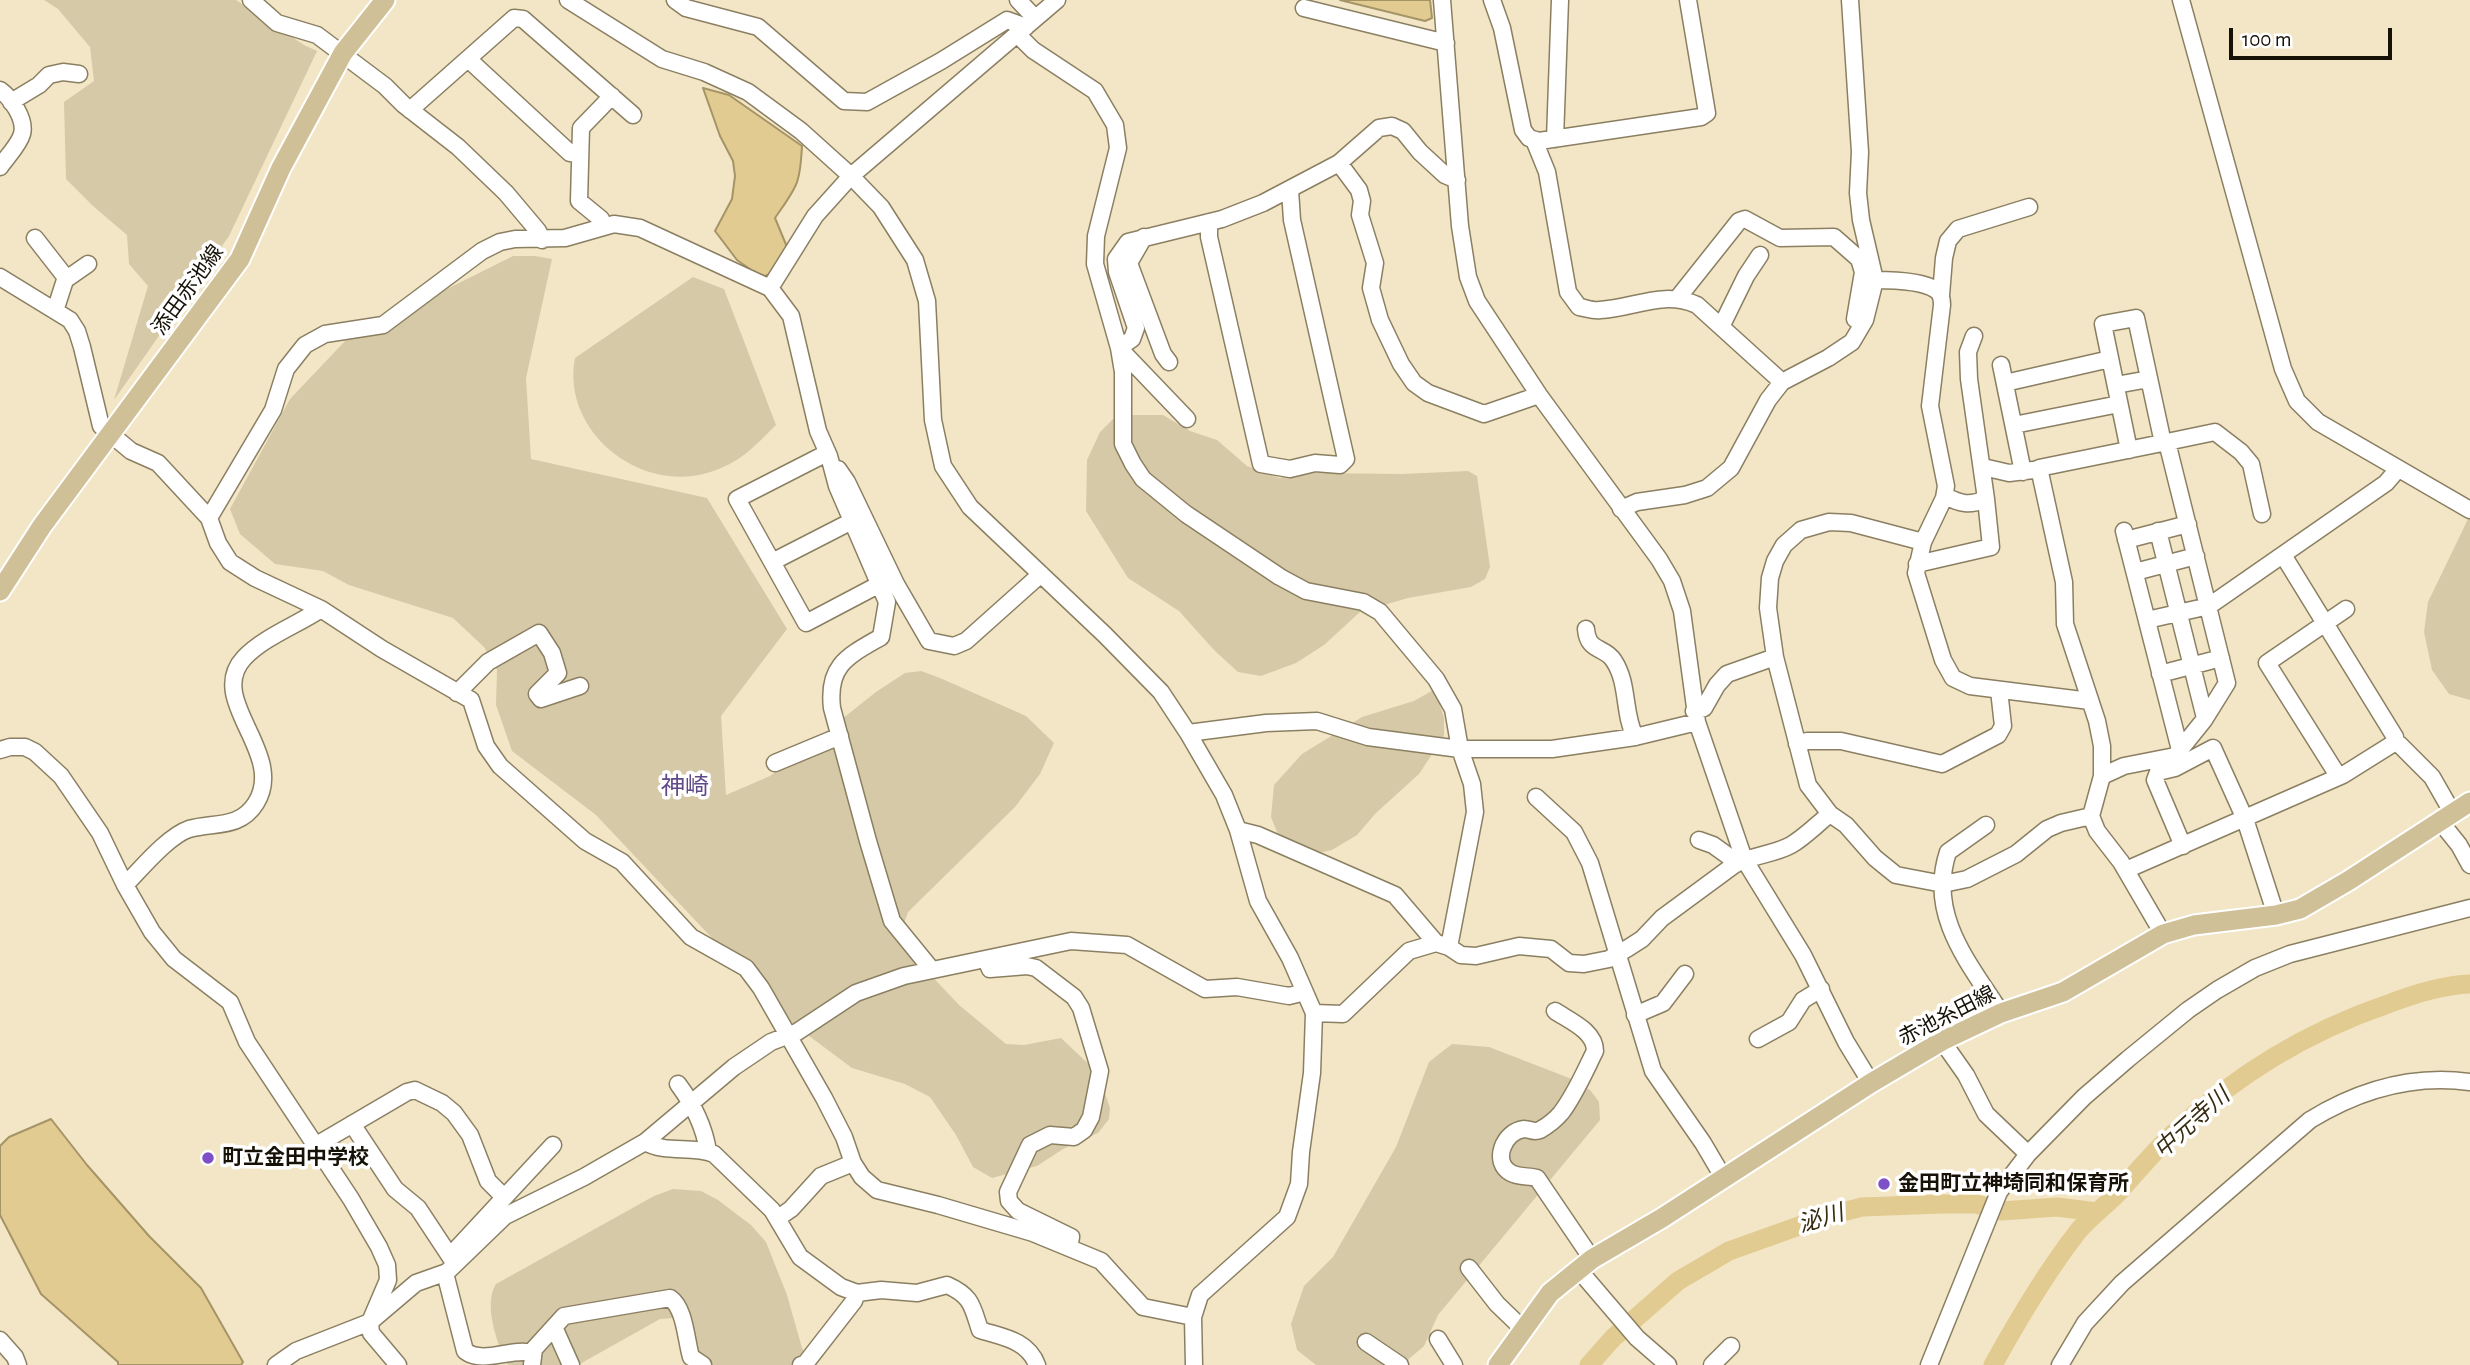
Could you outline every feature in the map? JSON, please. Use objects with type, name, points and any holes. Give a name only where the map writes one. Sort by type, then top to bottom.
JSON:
[{"type":"main road","name":"添田赤池線","points":[[0,591],[42,526],[240,259],[281,168],[343,53],[385,0]]},
{"type":"main road","name":"赤池糸田線","points":[[1498,1365],[1550,1293],[1585,1264],[1942,1041],[2001,1013],[2063,992],[2163,934],[2218,921],[2276,915],[2300,909],[2470,802]]},
{"type":"street","points":[[251,0],[276,23],[317,35],[385,86],[410,110],[458,147],[506,193],[538,231],[542,240]]},
{"type":"street","points":[[568,0],[662,59],[704,72],[748,92],[800,131],[881,207],[915,260],[927,301],[933,420],[943,466],[970,507],[1161,692],[1224,795],[1238,830],[1258,901],[1290,958],[1314,1013],[1312,1073],[1299,1184],[1287,1217],[1200,1295],[1193,1317],[1194,1365]]},
{"type":"street","points":[[675,0],[686,8],[758,27],[844,102],[867,102],[1007,20],[1026,26]]},
{"type":"street","points":[[1018,0],[1033,50],[1095,91],[1107,107],[1115,125],[1118,148],[1096,236],[1095,264],[1119,348],[1123,372],[1123,444],[1143,479],[1186,514],[1306,591],[1363,602],[1380,612],[1436,679],[1453,709],[1460,749],[1472,784],[1475,812],[1443,945]]},
{"type":"street","points":[[770,288],[816,216],[851,176],[1057,0]]},
{"type":"street","points":[[1442,0],[1468,276],[1477,301],[1539,396],[1659,559],[1672,581],[1682,611],[1695,717],[1741,861],[1803,955],[1846,1042],[1871,1083]]},
{"type":"street","points":[[1492,0],[1502,28],[1523,130],[1529,138],[1539,141],[1701,117],[1707,113],[1688,0]]},
{"type":"street","points":[[1555,139],[1560,0]]},
{"type":"street","points":[[1621,509],[1637,502],[1685,495],[1707,488],[1731,468],[1768,400],[1782,382],[1852,342],[1865,320],[1875,280],[1861,220],[1858,193],[1860,152],[1850,0]]},
{"type":"street","points":[[2180,0],[2283,369],[2297,401],[2318,422],[2470,510]]},
{"type":"street","points":[[1304,8],[1446,43]]},
{"type":"street","points":[[410,110],[514,18],[523,19],[633,115]]},
{"type":"street","points":[[468,59],[570,153],[580,155]]},
{"type":"street","points":[[11,102],[39,85],[48,75],[63,72],[79,74]]},
{"type":"street","points":[[0,90],[18,112],[22,124],[22,135],[0,167]]},
{"type":"street","points":[[604,226],[601,219],[579,201],[581,128],[612,96]]},
{"type":"street","points":[[1119,348],[1132,339],[1136,328],[1117,272],[1116,259],[1128,242],[1209,222],[1263,203],[1339,163],[1379,128],[1392,126],[1403,131],[1445,176],[1457,180]]},
{"type":"street","points":[[1534,140],[1547,172],[1568,292],[1579,307],[1598,311],[1677,299],[1697,306],[1782,382]]},
{"type":"street","points":[[1339,163],[1359,190],[1362,201],[1360,215],[1375,263],[1371,288],[1380,320],[1401,364],[1414,383],[1429,393],[1485,414],[1539,396]]},
{"type":"street","points":[[1209,222],[1209,237],[1261,464],[1290,469],[1315,463],[1340,465],[1346,458],[1292,220],[1290,190]]},
{"type":"street","points":[[2029,207],[1958,229],[1948,241],[1930,406],[1946,486],[1945,496],[1923,542],[1916,573],[1943,660],[1953,678],[1970,686],[2090,701]]},
{"type":"street","points":[[1677,299],[1731,231],[1745,219],[1780,238],[1834,237],[1859,259],[1863,272],[1856,317],[1851,330],[1854,338]]},
{"type":"street","points":[[209,518],[273,410],[286,369],[305,345],[325,334],[383,326],[482,251],[500,242],[565,238],[614,224],[639,228],[770,288],[791,316],[818,431],[837,486],[887,602],[881,637],[843,659],[830,692],[892,921],[932,970]]},
{"type":"street","points":[[1144,237],[1129,263],[1163,354],[1169,362]]},
{"type":"street","points":[[35,238],[67,279]]},
{"type":"street","points":[[1721,327],[1746,276],[1760,255]]},
{"type":"street","points":[[55,310],[67,279],[88,264]]},
{"type":"street","points":[[0,277],[70,320],[78,331],[101,426],[131,450],[158,463],[209,518],[218,543],[230,562],[256,578],[321,609],[382,649],[471,700],[486,746],[500,766],[585,841],[622,862],[691,937],[746,968],[761,988],[824,1098],[862,1177],[877,1190],[994,1221],[1101,1261],[1143,1307],[1193,1317]]},
{"type":"street","points":[[1875,280],[1893,280],[1924,286],[1941,295]]},
{"type":"street","points":[[2102,776],[2124,766],[2175,756],[2205,718],[2227,683],[2149,379],[2136,318],[2103,324],[2129,450]]},
{"type":"street","points":[[1917,564],[1991,547],[1983,467],[1969,379],[1968,352],[1974,336]]},
{"type":"street","points":[[1119,348],[1186,419]]},
{"type":"street","points":[[2005,383],[2110,359]]},
{"type":"street","points":[[2001,365],[2014,425],[2031,470],[2064,582],[2064,624],[2097,721],[2102,746],[2102,776],[2091,816],[2096,831],[2126,870],[2163,934]]},
{"type":"street","points":[[2116,385],[2149,379]]},
{"type":"street","points":[[2014,425],[2119,404]]},
{"type":"street","points":[[1983,467],[2009,473],[2031,470],[2215,432],[2241,452],[2251,464],[2262,514]]},
{"type":"street","points":[[828,454],[848,482],[895,584],[929,641],[954,646],[966,641],[1041,574]]},
{"type":"street","points":[[828,454],[737,499],[806,623],[880,584]]},
{"type":"street","points":[[2147,620],[2209,606],[2386,483],[2398,470]]},
{"type":"street","points":[[1945,496],[1968,505],[1986,499]]},
{"type":"street","points":[[772,562],[852,521]]},
{"type":"street","points":[[1923,542],[1851,523],[1817,524],[1801,530],[1784,545],[1775,561],[1770,578],[1768,608],[1775,657],[1808,785],[1830,814],[1846,825],[1875,858],[1896,875],[1943,884],[1967,879],[2016,854],[2047,828],[2091,816]]},
{"type":"street","points":[[2180,750],[2125,535],[2188,524]]},
{"type":"street","points":[[2158,531],[2205,718]]},
{"type":"street","points":[[2283,555],[2395,737],[2394,743]]},
{"type":"street","points":[[2135,572],[2196,556]]},
{"type":"street","points":[[125,885],[177,834],[239,820],[257,802],[263,782],[263,764],[237,706],[233,691],[235,674],[242,661],[254,649],[321,609]]},
{"type":"street","points":[[2336,778],[2267,663],[2347,609]]},
{"type":"street","points":[[1586,629],[1592,646],[1612,657],[1617,667],[1627,696],[1630,728],[1635,737]]},
{"type":"street","points":[[457,693],[488,662],[539,633],[552,653],[558,673],[537,694],[541,699],[580,687]]},
{"type":"street","points":[[1188,733],[1266,723],[1317,721],[1368,737],[1460,749],[1552,749],[1635,737],[1695,717],[1727,674],[1775,657]]},
{"type":"street","points":[[2160,674],[2221,658]]},
{"type":"street","points":[[1797,744],[1842,741],[1942,764],[1998,735],[2003,726],[1999,690]]},
{"type":"street","points":[[775,763],[840,736]]},
{"type":"street","points":[[2126,870],[2336,778],[2394,743],[2399,744],[2432,777],[2446,816],[2470,864]]},
{"type":"street","points":[[0,750],[25,747],[35,752],[61,776],[100,833],[152,932],[174,959],[230,1002],[247,1042],[351,1199],[387,1265],[388,1280],[370,1322],[371,1333],[398,1365]]},
{"type":"street","points":[[2183,846],[2155,779],[2158,772],[2175,768],[2214,748],[2245,819],[2276,915]]},
{"type":"street","points":[[1536,797],[1574,832],[1580,842],[1594,874],[1653,1071],[1723,1177]]},
{"type":"street","points":[[1238,830],[1258,835],[1395,895],[1443,945],[1461,955],[1476,956],[1519,946],[1551,949],[1569,963],[1584,964],[1609,959],[1618,954],[1642,939],[1672,911],[1741,861],[1759,858],[1791,845],[1830,814]]},
{"type":"street","points":[[1986,825],[1948,852],[1943,884],[1945,916],[1953,938],[2001,1013]]},
{"type":"street","points":[[1699,840],[1741,861]]},
{"type":"street","points":[[1929,1365],[1999,1192],[2028,1154],[2084,1097],[2128,1059],[2188,1010],[2245,974],[2290,954],[2470,908]]},
{"type":"street","points":[[276,1365],[296,1351],[370,1322],[416,1283],[450,1264],[505,1216],[645,1142],[734,1067],[771,1042],[797,1032],[856,993],[878,983],[1071,941],[1127,945],[1205,989],[1237,987],[1289,996],[1305,992]]},
{"type":"street","points":[[1314,1013],[1343,1014],[1409,951],[1443,945]]},
{"type":"street","points":[[986,960],[990,969],[1027,966],[1035,968],[1074,997],[1081,1008],[1100,1071],[1091,1117],[1084,1130],[1074,1137],[1050,1135],[1030,1145],[1008,1192],[1009,1201],[1018,1211],[1071,1237],[1069,1248]]},
{"type":"street","points":[[1635,1015],[1663,1003],[1685,974]]},
{"type":"street","points":[[1758,1039],[1789,1021],[1803,1000],[1821,989]]},
{"type":"street","points":[[1555,1011],[1588,1034],[1595,1043],[1594,1051],[1561,1113],[1536,1132],[1524,1129],[1512,1135],[1502,1147],[1504,1167],[1513,1175],[1537,1178],[1614,1312],[1637,1338],[1668,1365]]},
{"type":"street","points":[[1942,1041],[1966,1075],[1986,1114],[2028,1154]]},
{"type":"street","points":[[2060,1365],[2085,1323],[2122,1283],[2310,1120],[2338,1103],[2397,1084],[2446,1079],[2470,1082]]},
{"type":"street","points":[[678,1084],[692,1102],[708,1151]]},
{"type":"street","points":[[315,1146],[407,1092],[415,1090],[442,1103],[463,1123],[488,1181],[503,1197]]},
{"type":"street","points":[[352,1124],[395,1189],[418,1208],[450,1264],[465,1351],[471,1357],[515,1351],[532,1359],[534,1349],[564,1316],[670,1298],[677,1302],[691,1357],[697,1363]]},
{"type":"street","points":[[645,1142],[655,1148],[708,1151],[714,1154],[778,1218],[800,1257],[841,1287],[858,1293],[881,1290],[917,1293],[947,1285],[963,1292],[970,1300],[980,1330],[1027,1348],[1037,1365]]},
{"type":"street","points":[[450,1264],[503,1197],[553,1145]]},
{"type":"street","points":[[778,1218],[791,1209],[821,1176],[853,1163]]},
{"type":"street","points":[[1469,1268],[1496,1304],[1524,1329]]},
{"type":"street","points":[[801,1365],[805,1364],[858,1293]]},
{"type":"street","points":[[554,1327],[571,1365]]},
{"type":"street","points":[[1438,1339],[1454,1365]]},
{"type":"street","points":[[0,1340],[15,1357],[18,1365]]},
{"type":"street","points":[[1366,1342],[1400,1365]]},
{"type":"street","points":[[1712,1365],[1731,1346]]},
{"type":"shaded area","points":[[44,0],[236,0],[317,51],[229,236],[114,400],[148,286],[129,264],[127,235],[66,179],[64,102],[94,81],[90,47],[58,9]]},
{"type":"shaded area","points":[[1340,0],[1430,0],[1432,18],[1425,21]]},
{"type":"shaded area","points":[[703,88],[729,95],[802,146],[796,185],[775,218],[787,247],[771,274],[761,277],[737,260],[715,231],[732,199],[735,176],[733,161],[720,136]]},
{"type":"shaded area","points":[[513,256],[552,259],[526,378],[531,459],[707,498],[787,629],[721,716],[726,795],[770,776],[876,692],[905,673],[921,671],[1026,716],[1054,743],[1040,774],[1015,807],[908,912],[901,932],[908,951],[959,1005],[1006,1044],[1024,1045],[1061,1038],[1098,1073],[1110,1108],[1109,1119],[1098,1133],[1063,1149],[1037,1166],[992,1178],[973,1167],[956,1135],[930,1097],[905,1084],[852,1068],[793,1024],[596,815],[512,751],[496,705],[497,670],[484,647],[453,618],[349,585],[323,571],[275,564],[240,534],[230,509],[290,399],[347,339]]},
{"type":"shaded area","points":[[693,277],[724,289],[776,425],[745,454],[728,465],[707,473],[681,477],[655,474],[631,464],[610,450],[592,431],[580,409],[574,384],[575,358]]},
{"type":"shaded area","points":[[1133,415],[1163,415],[1190,431],[1217,440],[1247,466],[1279,478],[1315,473],[1402,474],[1468,471],[1477,476],[1490,567],[1485,579],[1471,587],[1408,598],[1360,612],[1324,645],[1296,663],[1261,676],[1238,672],[1179,611],[1128,578],[1086,511],[1087,460],[1100,432],[1113,419]]},
{"type":"shaded area","points":[[2470,515],[2470,700],[2449,694],[2432,670],[2424,632],[2428,602]]},
{"type":"shaded area","points":[[1435,689],[1444,718],[1444,736],[1419,774],[1376,813],[1357,835],[1332,850],[1309,855],[1288,847],[1277,832],[1271,817],[1274,785],[1302,754],[1362,717],[1414,701]]},
{"type":"shaded area","points":[[1452,1044],[1489,1047],[1577,1081],[1591,1091],[1599,1102],[1600,1120],[1438,1315],[1424,1346],[1402,1365],[1316,1365],[1297,1350],[1291,1324],[1304,1286],[1333,1257],[1396,1147],[1429,1062]]},
{"type":"shaded area","points":[[51,1119],[149,1236],[201,1288],[243,1362],[241,1365],[118,1365],[118,1362],[41,1294],[0,1215],[0,1146],[9,1137]]},
{"type":"shaded area","points":[[673,1189],[701,1191],[718,1200],[751,1225],[766,1242],[787,1295],[802,1348],[811,1365],[697,1365],[685,1325],[672,1318],[660,1319],[578,1365],[508,1365],[496,1336],[491,1313],[492,1292],[496,1284],[654,1196]]},
{"type":"waterway","name":"中元寺川","points":[[1993,1365],[2033,1296],[2079,1230],[2117,1194],[2167,1139],[2198,1111],[2248,1074],[2330,1027],[2418,994],[2470,984]]},
{"type":"waterway","name":"泌川","points":[[1589,1365],[1613,1338],[1678,1281],[1729,1251],[1827,1216],[1862,1207],[1942,1204],[1976,1204],[2002,1211],[2057,1207],[2097,1212]]},
{"type":"place","name":"町立金田中学校","points":[[208,1158]]},
{"type":"place","name":"金田町立神埼同和保育所","points":[[1884,1184]]},
{"type":"district","name":"神崎","points":[[685,787]]}]
